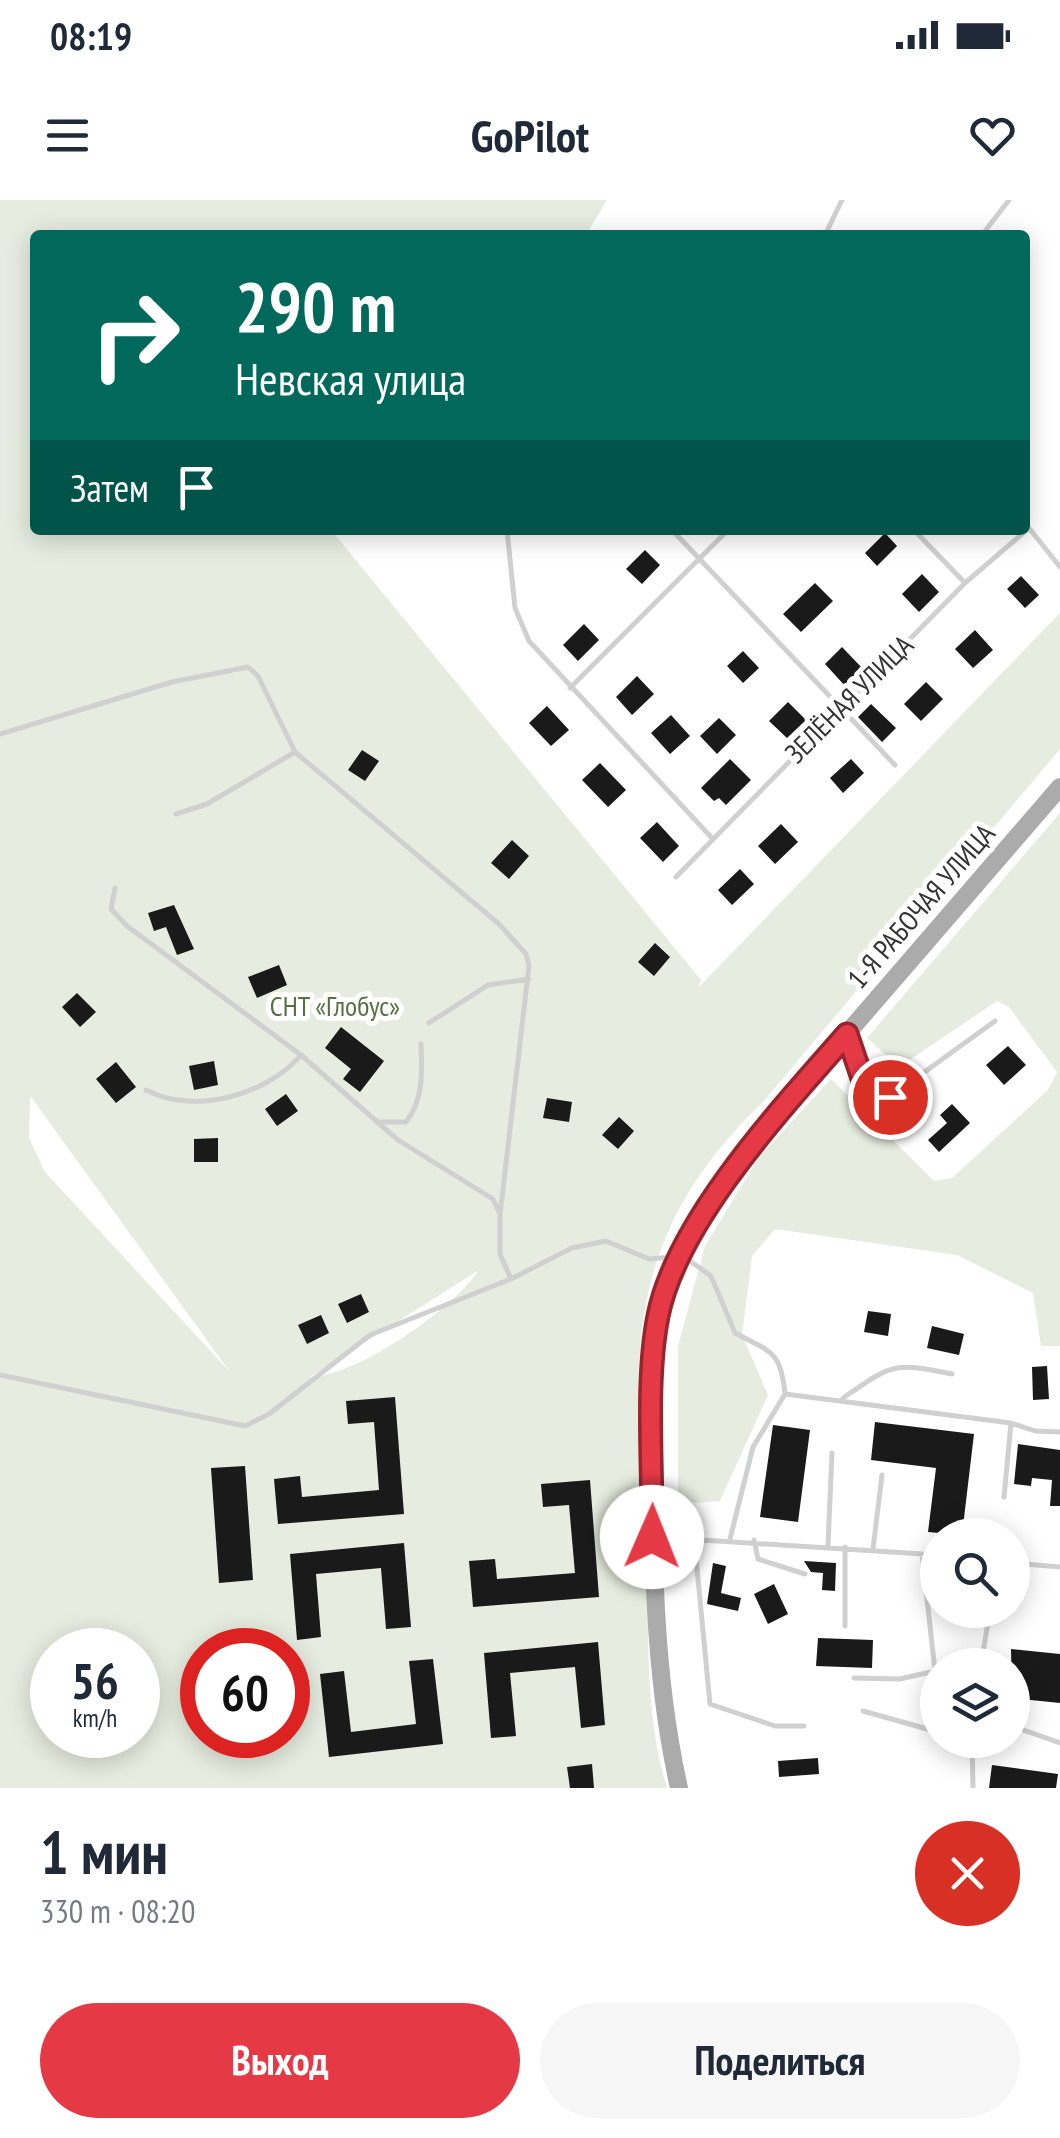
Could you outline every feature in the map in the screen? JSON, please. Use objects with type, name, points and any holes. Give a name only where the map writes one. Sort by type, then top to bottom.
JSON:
[{"type":"main road","name":"1-Я РАБОЧАЯ УЛИЦА","points":[[679,1788],[668,1736],[652,1537],[654,1342],[665,1290],[749,1147],[1060,787]]},
{"type":"lane","points":[[828,230],[842,200]]},
{"type":"lane","points":[[986,230],[1010,200]]},
{"type":"lane","points":[[1030,530],[1060,567]]},
{"type":"lane","points":[[508,535],[520,624],[570,688],[712,837]]},
{"type":"lane","points":[[677,535],[895,765]]},
{"type":"lane","points":[[570,688],[723,535]]},
{"type":"lane","points":[[919,535],[964,583]]},
{"type":"lane","name":"ЗЕЛЁНАЯ УЛИЦА","points":[[676,877],[964,583],[1017,535]]},
{"type":"lane","points":[[0,734],[172,682],[248,667],[258,676],[294,752],[499,924],[526,954],[529,979],[518,1036],[500,1215],[500,1254],[511,1279]]},
{"type":"lane","points":[[176,814],[208,804],[294,752]]},
{"type":"lane","points":[[116,888],[110,909],[127,926],[301,1055],[409,1148],[493,1199],[500,1215]]},
{"type":"lane","points":[[429,1023],[488,984],[529,979]]},
{"type":"lane","points":[[847,1034],[864,1084],[880,1098],[890,1097],[995,1022]]},
{"type":"lane","points":[[379,1122],[406,1122],[413,1112],[422,1084],[421,1044]]},
{"type":"lane","points":[[146,1090],[182,1104],[234,1094],[286,1073],[301,1055]]},
{"type":"lane","points":[[0,1375],[246,1426],[268,1414],[370,1335],[511,1279],[559,1254],[600,1241],[649,1259],[682,1256],[711,1276],[735,1334],[774,1353],[782,1365],[785,1394],[753,1447],[730,1539]]},
{"type":"lane","points":[[843,1398],[887,1368],[903,1364],[952,1374]]},
{"type":"lane","points":[[785,1394],[843,1398],[1010,1422],[1034,1431],[1060,1432]]},
{"type":"lane","points":[[1004,1497],[1010,1422]]},
{"type":"lane","points":[[828,1545],[832,1453]]},
{"type":"lane","points":[[873,1549],[882,1475]]},
{"type":"lane","points":[[652,1537],[754,1540],[920,1554]]},
{"type":"lane","points":[[694,1538],[710,1704],[775,1726],[804,1726]]},
{"type":"lane","points":[[754,1540],[758,1559],[805,1574]]},
{"type":"lane","points":[[844,1626],[846,1547]]},
{"type":"lane","points":[[1030,1564],[1060,1566]]},
{"type":"lane","points":[[854,1678],[900,1679],[920,1675]]},
{"type":"lane","points":[[863,1711],[920,1727]]},
{"type":"lane","points":[[1030,1732],[1060,1742]]},
{"type":"lane","points":[[972,1758],[973,1788]]},
{"type":"green space","name":"СНТ «Глобус»","points":[[0,200],[607,200],[589,230],[30,230],[30,535],[335,535],[701,980],[699,987],[1060,613],[1060,749],[715,1155],[688,1193],[658,1258],[642,1330],[639,1404],[651,1701],[667,1788],[0,1788]],"holes":[[[31,1097],[230,1372],[45,1172],[29,1138]],[[479,1270],[427,1320],[378,1353],[330,1374],[310,1377]]]},
{"type":"green space","points":[[1060,813],[1060,1346],[1041,1346],[1033,1293],[957,1255],[775,1229],[752,1256],[742,1335],[768,1395],[720,1501],[678,1504],[678,1346],[705,1246],[759,1157],[831,1079],[934,1181],[952,1178],[1048,1090],[1057,1072],[1009,1007],[997,1001],[899,1067],[867,1038]]},
{"type":"building","points":[[883,535],[897,546],[877,566],[865,553]]},
{"type":"building","points":[[645,550],[660,565],[642,584],[626,569]]},
{"type":"building","points":[[922,574],[939,592],[919,612],[902,594]]},
{"type":"building","points":[[1021,576],[1039,595],[1025,608],[1007,589]]},
{"type":"building","points":[[815,583],[833,601],[801,632],[783,614]]},
{"type":"building","points":[[584,624],[599,640],[578,661],[563,645]]},
{"type":"building","points":[[975,630],[993,650],[973,668],[955,649]]},
{"type":"building","points":[[842,647],[864,670],[846,687],[825,664]]},
{"type":"building","points":[[743,651],[759,668],[743,683],[727,666]]},
{"type":"building","points":[[637,676],[654,694],[632,715],[616,697]]},
{"type":"building","points":[[926,682],[943,699],[921,721],[904,704]]},
{"type":"building","points":[[788,702],[806,720],[787,738],[769,721]]},
{"type":"building","points":[[871,704],[896,728],[882,742],[858,717]]},
{"type":"building","points":[[547,706],[569,730],[551,746],[529,723]]},
{"type":"building","points":[[671,715],[690,736],[670,754],[651,733]]},
{"type":"building","points":[[719,718],[736,735],[717,754],[700,736]]},
{"type":"building","points":[[362,750],[379,761],[365,781],[348,770]]},
{"type":"building","points":[[730,759],[751,780],[726,805],[719,798],[714,801],[701,788]]},
{"type":"building","points":[[851,759],[864,773],[843,793],[830,778]]},
{"type":"building","points":[[600,763],[626,790],[608,807],[582,780]]},
{"type":"building","points":[[657,822],[679,846],[663,862],[640,838]]},
{"type":"building","points":[[781,824],[798,842],[775,864],[758,846]]},
{"type":"building","points":[[512,840],[529,856],[509,879],[491,863]]},
{"type":"building","points":[[740,869],[754,884],[732,905],[718,890]]},
{"type":"building","points":[[174,905],[194,949],[177,955],[166,927],[154,931],[148,913]]},
{"type":"building","points":[[655,943],[670,957],[654,976],[638,962]]},
{"type":"building","points":[[279,965],[287,985],[257,998],[248,977]]},
{"type":"building","points":[[77,993],[96,1012],[80,1027],[62,1007]]},
{"type":"building","points":[[341,1027],[384,1061],[360,1092],[343,1079],[351,1069],[325,1048]]},
{"type":"building","points":[[1008,1046],[1026,1065],[1004,1085],[986,1065]]},
{"type":"building","points":[[214,1061],[218,1085],[194,1090],[189,1066]]},
{"type":"building","points":[[116,1062],[136,1087],[116,1103],[96,1079]]},
{"type":"building","points":[[286,1094],[298,1111],[277,1126],[265,1109]]},
{"type":"building","points":[[547,1098],[572,1102],[569,1122],[543,1118]]},
{"type":"building","points":[[952,1104],[970,1123],[939,1152],[928,1140],[947,1123],[940,1115]]},
{"type":"building","points":[[619,1117],[634,1131],[618,1149],[602,1135]]},
{"type":"building","points":[[218,1138],[218,1162],[194,1162],[194,1139]]},
{"type":"building","points":[[361,1294],[369,1312],[347,1323],[338,1304]]},
{"type":"building","points":[[868,1311],[891,1314],[888,1336],[864,1332]]},
{"type":"building","points":[[321,1315],[329,1333],[307,1344],[298,1325]]},
{"type":"building","points":[[932,1326],[964,1334],[959,1355],[927,1348]]},
{"type":"building","points":[[1047,1366],[1049,1399],[1033,1400],[1032,1367]]},
{"type":"building","points":[[395,1397],[404,1514],[278,1524],[274,1479],[300,1476],[302,1497],[379,1490],[374,1422],[348,1424],[346,1401]]},
{"type":"building","points":[[875,1422],[974,1434],[964,1518],[930,1518],[936,1468],[871,1460]]},
{"type":"building","points":[[773,1425],[810,1430],[798,1522],[760,1517]]},
{"type":"building","points":[[1018,1444],[1060,1450],[1060,1506],[1050,1506],[1052,1480],[1032,1478],[1031,1486],[1014,1484]]},
{"type":"building","points":[[245,1466],[253,1580],[219,1583],[211,1468]]},
{"type":"building","points":[[590,1480],[599,1597],[473,1607],[469,1561],[495,1559],[497,1579],[575,1573],[569,1505],[543,1507],[541,1484]]},
{"type":"building","points":[[404,1543],[411,1627],[386,1629],[381,1568],[316,1574],[321,1637],[310,1638],[310,1628],[296,1628],[290,1554]]},
{"type":"building","points":[[804,1561],[836,1563],[835,1591],[822,1590],[823,1573],[811,1572]]},
{"type":"building","points":[[713,1563],[726,1566],[721,1593],[741,1598],[738,1611],[707,1604]]},
{"type":"building","points":[[774,1584],[788,1614],[768,1624],[754,1594]]},
{"type":"building","points":[[818,1638],[873,1640],[872,1668],[816,1666]]},
{"type":"building","points":[[598,1642],[605,1725],[581,1728],[575,1667],[510,1673],[516,1736],[491,1738],[484,1653]]},
{"type":"building","points":[[1030,1651],[1060,1654],[1060,1703],[1030,1700]]},
{"type":"building","points":[[433,1659],[443,1744],[329,1757],[320,1674],[344,1671],[351,1732],[416,1724],[409,1661]]},
{"type":"building","points":[[818,1758],[819,1774],[779,1777],[778,1761]]},
{"type":"building","points":[[592,1764],[594,1788],[570,1788],[567,1767]]},
{"type":"building","points":[[992,1765],[1058,1774],[1056,1788],[989,1788]]},
{"type":"route","points":[[652,1537],[654,1342],[665,1290],[682,1256],[749,1147],[847,1034],[864,1084],[880,1098],[890,1097]]}]
